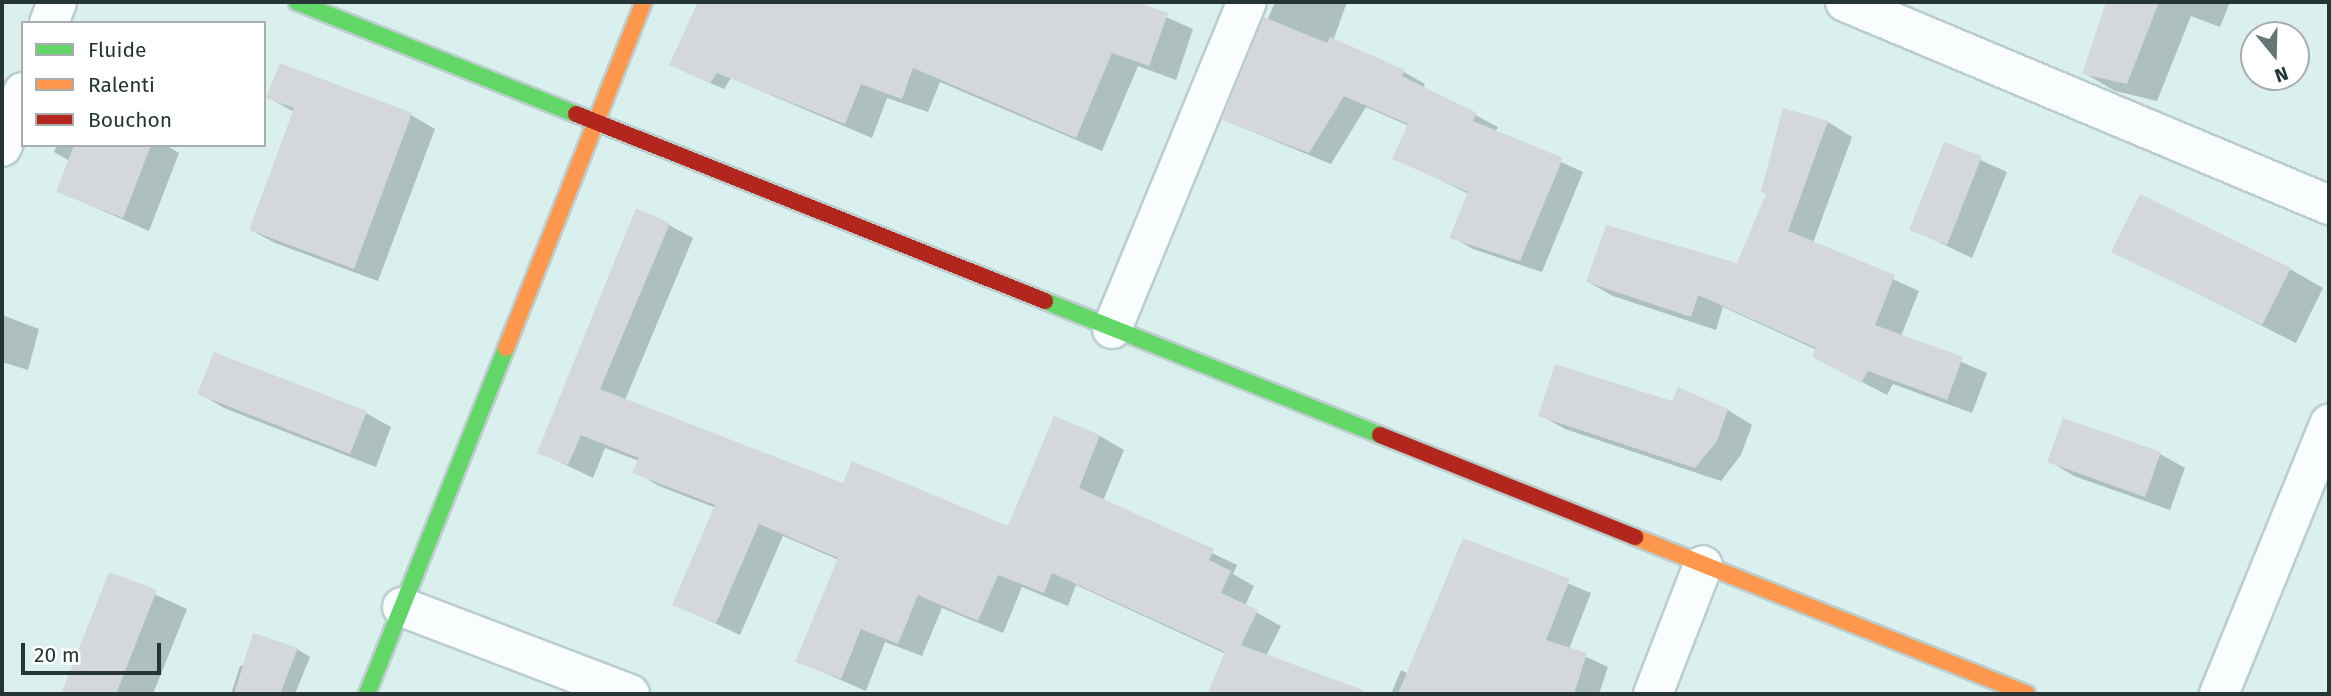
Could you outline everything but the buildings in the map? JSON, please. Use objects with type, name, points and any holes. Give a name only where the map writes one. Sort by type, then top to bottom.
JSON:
[{"type":"street","points":[[51,21],[58,2]]},
{"type":"street","points":[[297,2],[2027,694]]},
{"type":"street","points":[[368,694],[644,2]]},
{"type":"street","points":[[1112,329],[1247,2]]},
{"type":"street","points":[[1845,2],[1907,13],[2329,205]]},
{"type":"street","points":[[2,147],[21,97]]},
{"type":"street","points":[[2220,694],[2329,424]]},
{"type":"street","points":[[1653,694],[1703,565]]},
{"type":"street","points":[[402,607],[630,694]]},
{"type":"traffic: fast","points":[[297,2],[576,114]]},
{"type":"traffic: fast","points":[[1045,301],[1380,435]]},
{"type":"traffic: fast","points":[[367,694],[506,348]]},
{"type":"traffic: slow","points":[[506,348],[644,2]]},
{"type":"traffic: slow","points":[[1635,537],[2027,694]]},
{"type":"traffic: jam","points":[[576,114],[1045,301]]},
{"type":"traffic: jam","points":[[1380,435],[1635,537]]}]
